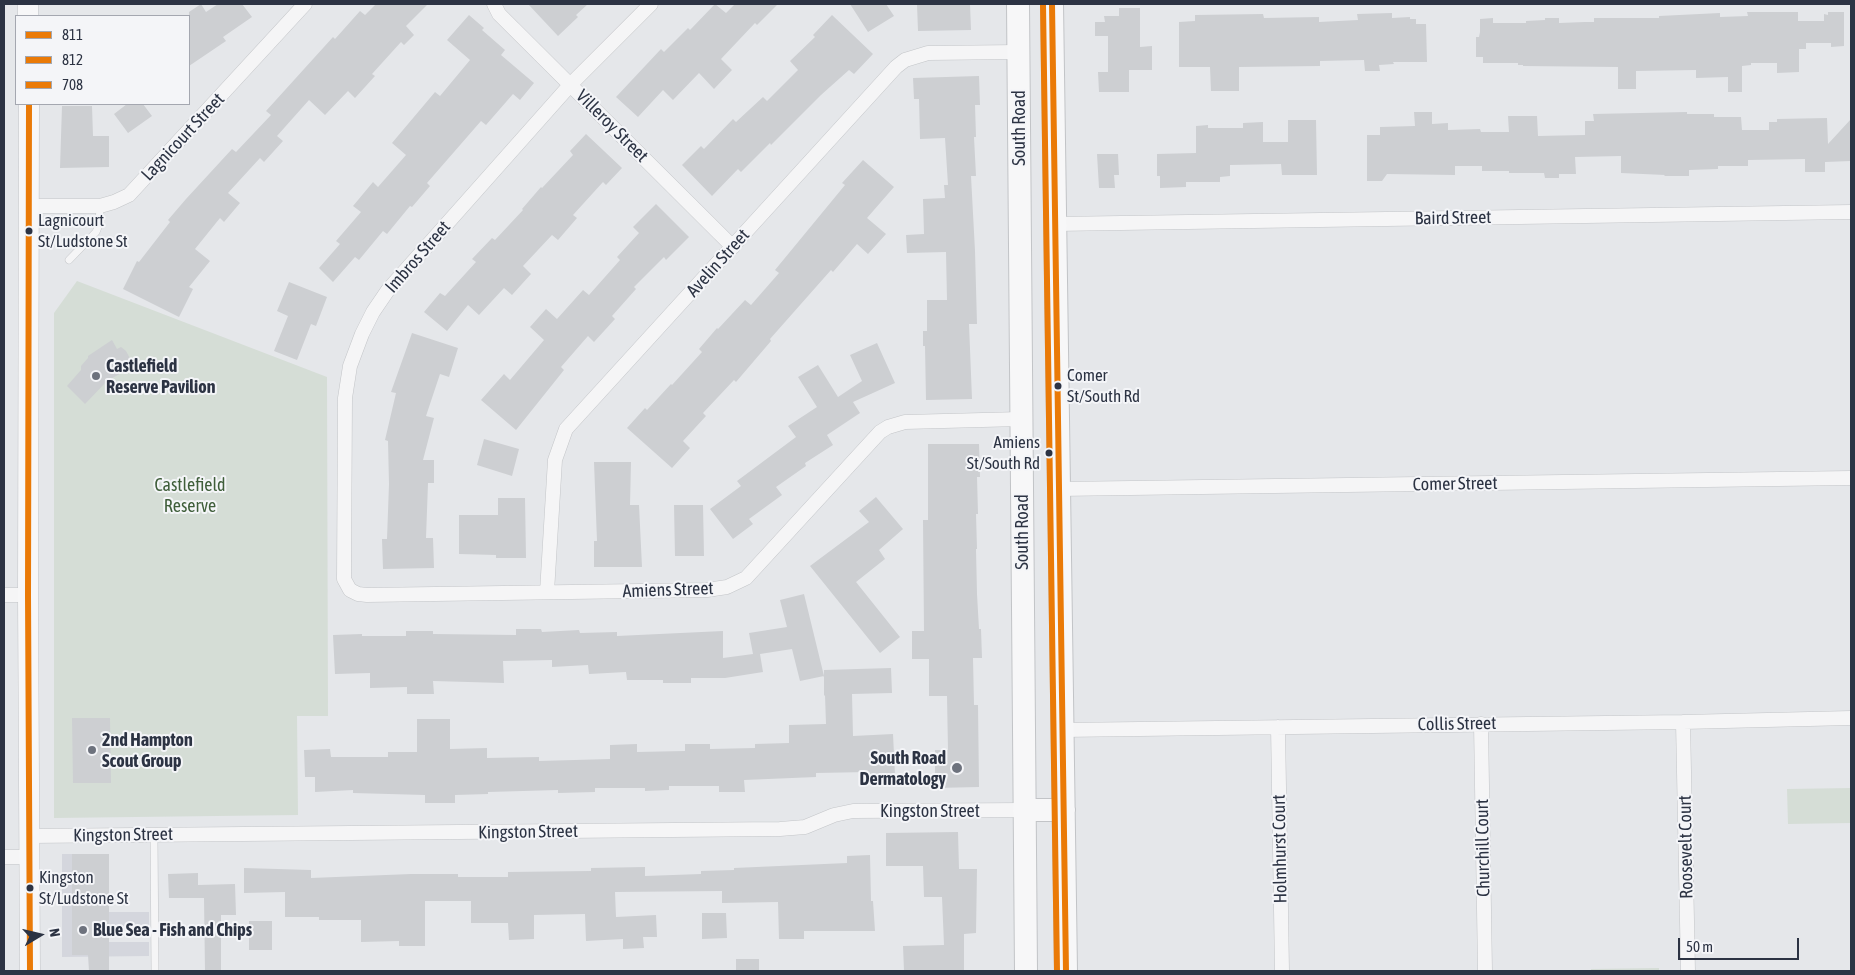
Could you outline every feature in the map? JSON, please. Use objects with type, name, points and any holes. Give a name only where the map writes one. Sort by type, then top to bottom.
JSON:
[{"type":"main road","name":"South Road","points":[[1018,4],[1026,971]]},
{"type":"main road","name":"South Road","points":[[1052,4],[1066,971]]},
{"type":"main road","points":[[1024,810],[1064,810]]},
{"type":"street","name":"Lagnicourt Street","points":[[29,206],[100,206],[124,198],[133,191],[305,4]]},
{"type":"street","name":"Villeroy Street","points":[[494,4],[499,14],[733,247]]},
{"type":"street","name":"Imbros Street","points":[[344,579],[345,398],[350,366],[373,312],[388,290],[571,84],[651,4]]},
{"type":"street","name":"Avelin Street","points":[[546,592],[555,460],[566,429],[883,80],[905,60],[928,53],[1018,52]]},
{"type":"street","points":[[28,105],[28,836],[30,971]]},
{"type":"street","name":"Baird Street","points":[[1055,224],[1851,212]]},
{"type":"street","name":"Amiens Street","points":[[344,579],[350,590],[358,594],[367,595],[707,590],[726,587],[746,578],[880,432],[888,427],[905,422],[1021,419]]},
{"type":"street","name":"Comer Street","points":[[1059,489],[1851,478]]},
{"type":"street","points":[[4,595],[28,595]]},
{"type":"street","name":"Collis Street","points":[[1062,730],[1851,718]]},
{"type":"street","name":"Roosevelt Court","points":[[1683,722],[1688,971]]},
{"type":"street","name":"Churchill Court","points":[[1481,724],[1485,971]]},
{"type":"street","name":"Holmhurst Court","points":[[1278,727],[1282,971]]},
{"type":"street","name":"Kingston Street","points":[[28,836],[780,830],[805,827],[834,815],[853,811],[1024,810]]},
{"type":"street","points":[[4,857],[29,857]]},
{"type":"lane","points":[[69,260],[96,232],[99,225],[100,206]]},
{"type":"lane","points":[[154,835],[155,971]]},
{"type":"shaded area","points":[[62,854],[107,854],[107,912],[149,912],[149,927],[107,927],[107,942],[149,942],[149,956],[62,957]]},
{"type":"green space","name":"Castlefield Reserve","points":[[77,281],[327,377],[328,716],[297,716],[298,815],[54,818],[54,313]]},
{"type":"green space","points":[[1851,788],[1851,823],[1788,824],[1787,789]]},
{"type":"green space","points":[[1659,968],[1659,971],[1591,971],[1591,969]]},
{"type":"building","points":[[201,4],[206,12],[218,4],[242,4],[252,17],[223,37],[226,41],[190,65],[189,12]]},
{"type":"building","points":[[376,4],[428,4],[406,26],[414,35],[404,45],[401,42],[372,74],[375,76],[355,98],[348,91],[325,115],[309,100],[277,136],[283,141],[264,162],[260,158],[228,193],[240,203],[224,222],[220,218],[195,249],[210,261],[189,287],[193,289],[179,317],[123,289],[137,261],[139,262],[170,222],[168,220],[186,199],[232,149],[236,152],[271,115],[266,111],[333,37],[335,39],[360,11],[365,15]]},
{"type":"building","points":[[528,4],[588,4],[576,15],[578,17],[558,36]]},
{"type":"building","points":[[715,4],[726,13],[735,4],[778,4],[757,25],[755,23],[721,59],[732,70],[714,89],[699,73],[673,100],[663,90],[638,117],[616,97],[661,49],[664,52],[688,28],[690,30]]},
{"type":"building","points":[[850,4],[886,4],[894,16],[868,32]]},
{"type":"building","points":[[917,4],[970,4],[971,30],[918,31]]},
{"type":"building","points":[[1119,8],[1140,8],[1140,47],[1152,46],[1152,70],[1129,70],[1129,92],[1099,92],[1098,72],[1108,72],[1108,36],[1095,36],[1095,22],[1105,22],[1104,16],[1119,16]]},
{"type":"building","points":[[1747,12],[1798,12],[1798,21],[1824,21],[1824,14],[1828,15],[1828,12],[1844,12],[1844,46],[1831,47],[1831,43],[1806,43],[1806,49],[1799,49],[1799,72],[1777,73],[1777,63],[1751,63],[1751,65],[1742,66],[1742,92],[1728,92],[1728,77],[1696,78],[1696,70],[1636,71],[1636,89],[1618,89],[1618,67],[1523,66],[1518,65],[1518,63],[1483,63],[1483,57],[1476,57],[1476,37],[1479,37],[1480,19],[1493,18],[1493,23],[1526,23],[1526,21],[1545,20],[1545,18],[1559,18],[1559,23],[1594,22],[1594,18],[1659,18],[1659,16],[1720,13],[1720,17],[1748,16]]},
{"type":"building","points":[[1392,13],[1392,18],[1410,17],[1410,19],[1416,19],[1416,24],[1426,24],[1427,62],[1393,62],[1394,64],[1379,65],[1380,71],[1365,71],[1364,60],[1320,61],[1320,66],[1239,67],[1239,91],[1211,91],[1210,67],[1179,67],[1179,22],[1195,21],[1195,15],[1263,14],[1264,18],[1319,17],[1319,22],[1358,20],[1357,14]]},
{"type":"building","points":[[469,15],[484,28],[482,30],[505,50],[501,55],[534,83],[520,100],[513,94],[486,125],[481,121],[427,183],[430,186],[412,207],[410,206],[387,234],[383,231],[359,260],[355,257],[333,282],[319,268],[340,244],[336,241],[361,212],[353,206],[373,182],[378,187],[406,155],[392,143],[435,92],[440,96],[470,60],[447,40]]},
{"type":"building","points":[[832,15],[873,54],[854,74],[849,70],[771,145],[770,143],[741,172],[738,169],[712,196],[682,165],[701,146],[704,149],[733,119],[736,122],[763,97],[767,101],[798,70],[790,61],[815,37],[813,35]]},
{"type":"building","points":[[979,76],[980,105],[975,105],[976,137],[974,137],[976,176],[971,176],[977,324],[969,324],[972,399],[926,400],[923,331],[927,331],[927,300],[947,300],[946,252],[907,253],[906,235],[924,234],[923,199],[945,198],[944,185],[948,185],[945,138],[920,139],[919,99],[914,99],[913,78]]},
{"type":"building","points":[[126,105],[144,105],[152,116],[128,133],[114,114]]},
{"type":"building","points":[[62,106],[92,106],[93,136],[109,136],[109,167],[60,168]]},
{"type":"building","points":[[1414,112],[1432,112],[1432,124],[1448,123],[1448,130],[1480,129],[1481,132],[1509,132],[1508,116],[1537,116],[1538,136],[1585,135],[1585,121],[1594,121],[1593,114],[1687,112],[1687,114],[1714,114],[1714,117],[1741,117],[1742,130],[1769,130],[1769,122],[1777,122],[1777,119],[1827,118],[1828,144],[1851,119],[1851,161],[1825,162],[1825,172],[1805,172],[1805,159],[1748,160],[1748,166],[1718,166],[1718,169],[1689,170],[1689,176],[1664,176],[1621,173],[1621,156],[1575,157],[1576,174],[1559,174],[1559,178],[1545,178],[1544,173],[1482,171],[1482,166],[1455,166],[1455,175],[1387,174],[1382,181],[1367,181],[1367,135],[1380,135],[1380,127],[1415,126]]},
{"type":"building","points":[[1288,120],[1316,120],[1317,175],[1282,175],[1281,164],[1230,165],[1230,176],[1220,177],[1220,182],[1186,182],[1186,187],[1160,188],[1160,176],[1157,176],[1157,154],[1196,153],[1196,126],[1208,125],[1208,128],[1243,128],[1243,123],[1263,122],[1263,142],[1288,142]]},
{"type":"building","points":[[586,134],[622,168],[606,185],[603,182],[573,215],[577,218],[558,240],[552,235],[523,266],[531,274],[512,295],[504,288],[479,315],[468,305],[447,331],[424,312],[440,293],[445,296],[476,262],[472,259],[492,238],[495,240],[523,210],[541,187],[573,155],[570,151]]},
{"type":"building","points":[[1097,154],[1118,154],[1119,175],[1114,175],[1115,188],[1099,188]]},
{"type":"building","points":[[863,160],[894,187],[867,218],[886,234],[868,254],[857,244],[833,272],[831,270],[770,339],[771,341],[736,382],[734,380],[703,413],[706,416],[683,441],[690,448],[672,468],[627,428],[645,408],[647,410],[672,385],[702,352],[699,349],[717,328],[745,300],[751,305],[779,273],[775,270],[845,185],[842,183]]},
{"type":"building","points":[[656,204],[689,237],[666,260],[664,257],[634,287],[636,289],[612,316],[615,319],[594,342],[588,336],[561,367],[564,370],[516,430],[481,400],[504,374],[510,380],[544,340],[530,327],[546,309],[557,319],[583,290],[589,295],[620,260],[617,257],[639,233],[633,227]]},
{"type":"building","points":[[289,282],[327,297],[316,326],[311,324],[297,360],[274,351],[288,316],[277,311]]},
{"type":"building","points":[[412,333],[458,348],[449,377],[440,374],[426,416],[434,418],[423,460],[434,460],[434,483],[428,483],[426,538],[433,538],[434,568],[383,569],[382,539],[387,539],[389,484],[388,441],[385,440],[396,393],[391,392]]},
{"type":"building","name":"Castlefield Reserve Pavilion","points":[[112,340],[117,349],[121,347],[126,351],[134,366],[107,381],[85,404],[67,386],[81,370],[81,366],[88,356]]},
{"type":"building","points":[[877,343],[895,383],[853,402],[860,413],[827,435],[833,445],[805,463],[806,466],[776,487],[782,495],[749,519],[753,524],[733,539],[710,509],[741,486],[737,481],[796,437],[788,426],[817,407],[798,377],[818,365],[838,397],[862,381],[850,355]]},
{"type":"building","points":[[484,439],[519,449],[512,476],[477,465]]},
{"type":"building","points":[[928,444],[979,444],[980,477],[977,477],[978,514],[976,514],[976,549],[982,658],[973,658],[974,705],[978,705],[979,787],[935,788],[935,750],[948,750],[947,696],[929,696],[929,659],[912,659],[912,631],[924,631],[923,520],[928,520]]},
{"type":"building","points":[[594,462],[631,462],[630,505],[639,505],[642,567],[594,567],[594,541],[597,541]]},
{"type":"building","points":[[876,497],[903,529],[879,550],[885,559],[856,582],[900,637],[880,653],[810,566],[869,522],[859,511]]},
{"type":"building","points":[[498,498],[525,498],[526,558],[496,558],[496,555],[459,554],[459,515],[498,515]]},
{"type":"building","points":[[674,505],[703,505],[704,556],[675,556]]},
{"type":"building","points":[[804,594],[824,676],[800,681],[792,649],[760,654],[763,672],[725,678],[691,678],[691,683],[663,683],[663,680],[627,680],[626,672],[589,674],[588,665],[552,667],[552,660],[503,661],[504,683],[433,681],[434,694],[407,694],[407,687],[370,688],[370,673],[335,674],[333,635],[406,636],[406,631],[433,631],[433,634],[516,635],[516,629],[541,629],[542,632],[579,630],[580,633],[617,632],[617,636],[723,631],[723,658],[753,654],[749,633],[787,627],[780,600]]},
{"type":"building","points":[[891,668],[892,693],[852,694],[853,736],[893,734],[895,775],[868,776],[868,772],[816,773],[816,777],[744,780],[745,792],[719,792],[719,786],[669,786],[669,790],[645,791],[645,788],[595,788],[595,792],[558,793],[558,790],[488,792],[488,794],[455,795],[455,803],[425,803],[425,795],[353,793],[353,790],[315,792],[315,777],[305,777],[304,750],[330,749],[331,757],[388,757],[388,752],[417,752],[417,719],[450,719],[450,749],[487,748],[487,758],[539,757],[539,761],[610,759],[610,745],[637,744],[637,752],[685,751],[685,744],[710,744],[710,749],[755,748],[755,744],[789,743],[789,725],[826,724],[824,670]]},
{"type":"building","name":"2nd Hampton Scout Group","points":[[72,718],[110,718],[111,783],[73,783]]},
{"type":"building","points":[[958,832],[959,869],[977,869],[976,933],[964,934],[964,971],[904,971],[903,946],[944,945],[942,897],[924,897],[923,866],[886,866],[886,833]]},
{"type":"building","points":[[72,854],[109,854],[109,971],[89,971],[88,955],[72,955]]},
{"type":"building","points":[[870,855],[871,901],[873,901],[875,931],[804,931],[804,939],[779,939],[778,902],[722,903],[722,891],[615,892],[616,917],[656,915],[657,937],[643,937],[644,948],[623,949],[623,939],[586,941],[585,914],[534,915],[534,939],[509,940],[508,923],[471,923],[471,901],[425,901],[425,946],[399,946],[399,941],[361,942],[361,920],[319,920],[319,917],[285,917],[285,892],[244,893],[244,868],[311,870],[311,878],[411,874],[458,874],[458,877],[508,877],[508,872],[591,871],[591,868],[645,867],[645,876],[701,874],[701,871],[734,870],[734,868],[847,863],[847,856]]},
{"type":"building","points":[[198,873],[198,885],[235,884],[236,915],[221,915],[221,971],[205,971],[204,898],[169,898],[168,874]]},
{"type":"building","points":[[702,913],[726,913],[727,938],[702,939]]},
{"type":"building","points":[[249,921],[272,921],[272,950],[249,950]]},
{"type":"building","points":[[736,959],[759,959],[759,971],[736,971]]},
{"type":"transit line","name":"812","points":[[1043,4],[1057,971]]},
{"type":"transit line","name":"811","points":[[1052,4],[1066,971]]},
{"type":"transit line","name":"708","points":[[29,105],[28,595],[30,971]]},
{"type":"place","name":"Lagnicourt St/Ludstone St","points":[[29,231]]},
{"type":"place","name":"Castlefield Reserve Pavilion","points":[[96,376]]},
{"type":"place","name":"Comer St/South Rd","points":[[1058,386]]},
{"type":"place","name":"Amiens St/South Rd","points":[[1049,453]]},
{"type":"place","name":"2nd Hampton Scout Group","points":[[92,750]]},
{"type":"place","name":"South Road Dermatology","points":[[957,768]]},
{"type":"place","name":"Kingston St/Ludstone St","points":[[30,888]]},
{"type":"place","name":"Blue Sea - Fish and Chips","points":[[83,930]]}]
